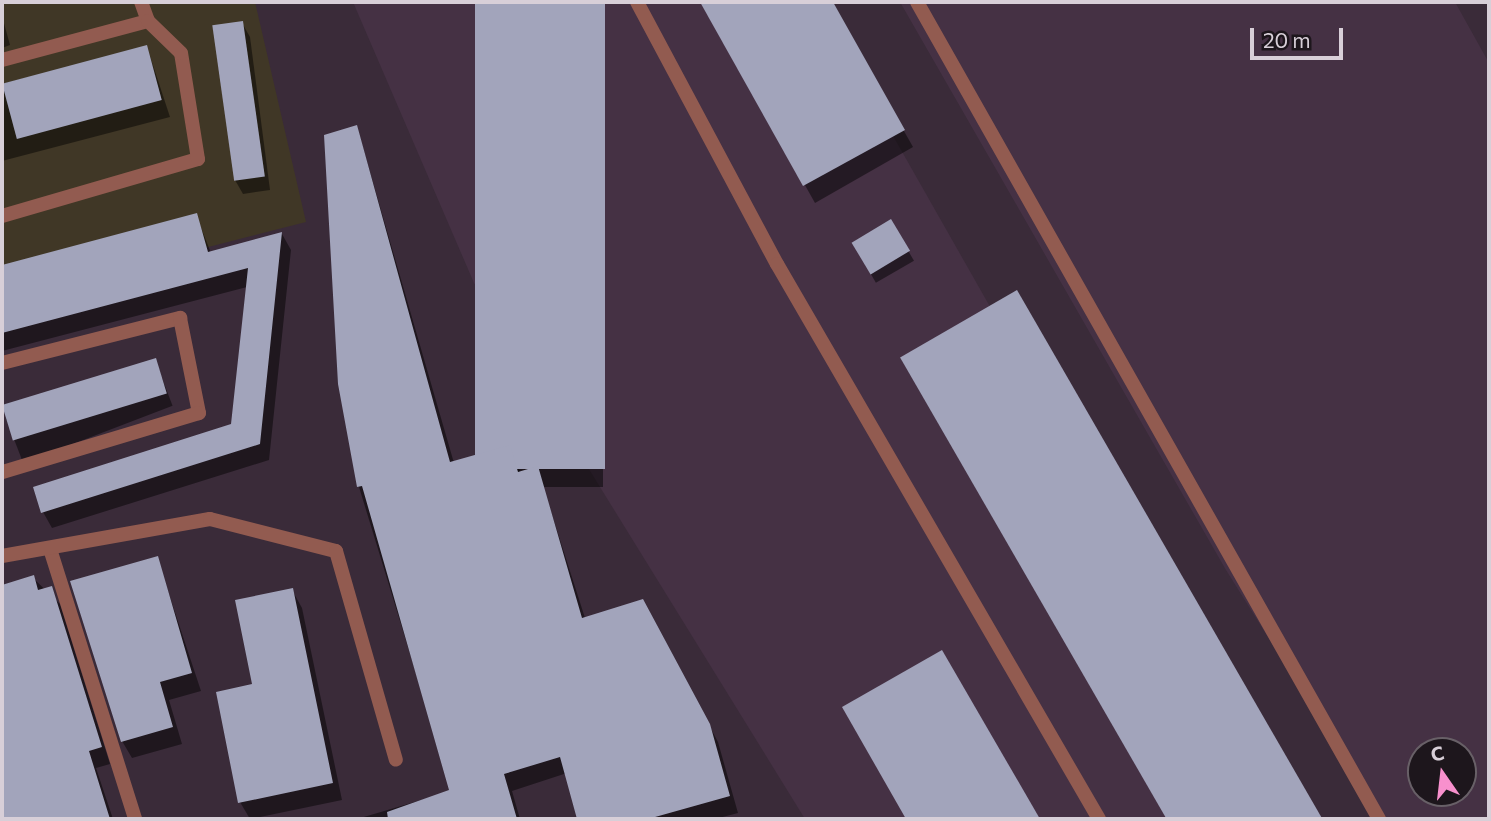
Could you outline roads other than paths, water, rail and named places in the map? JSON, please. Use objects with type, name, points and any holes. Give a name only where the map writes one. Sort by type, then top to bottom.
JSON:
[{"type":"lane","points":[[2,216],[198,159],[181,53],[148,21],[141,2]]},
{"type":"lane","points":[[637,2],[777,264],[1098,819]]},
{"type":"lane","points":[[917,2],[1379,819]]},
{"type":"lane","points":[[2,60],[148,21]]},
{"type":"lane","points":[[2,363],[180,318],[198,413],[2,471]]},
{"type":"lane","points":[[2,556],[51,552],[210,519],[336,551],[396,760]]},
{"type":"lane","points":[[51,552],[135,819]]}]
